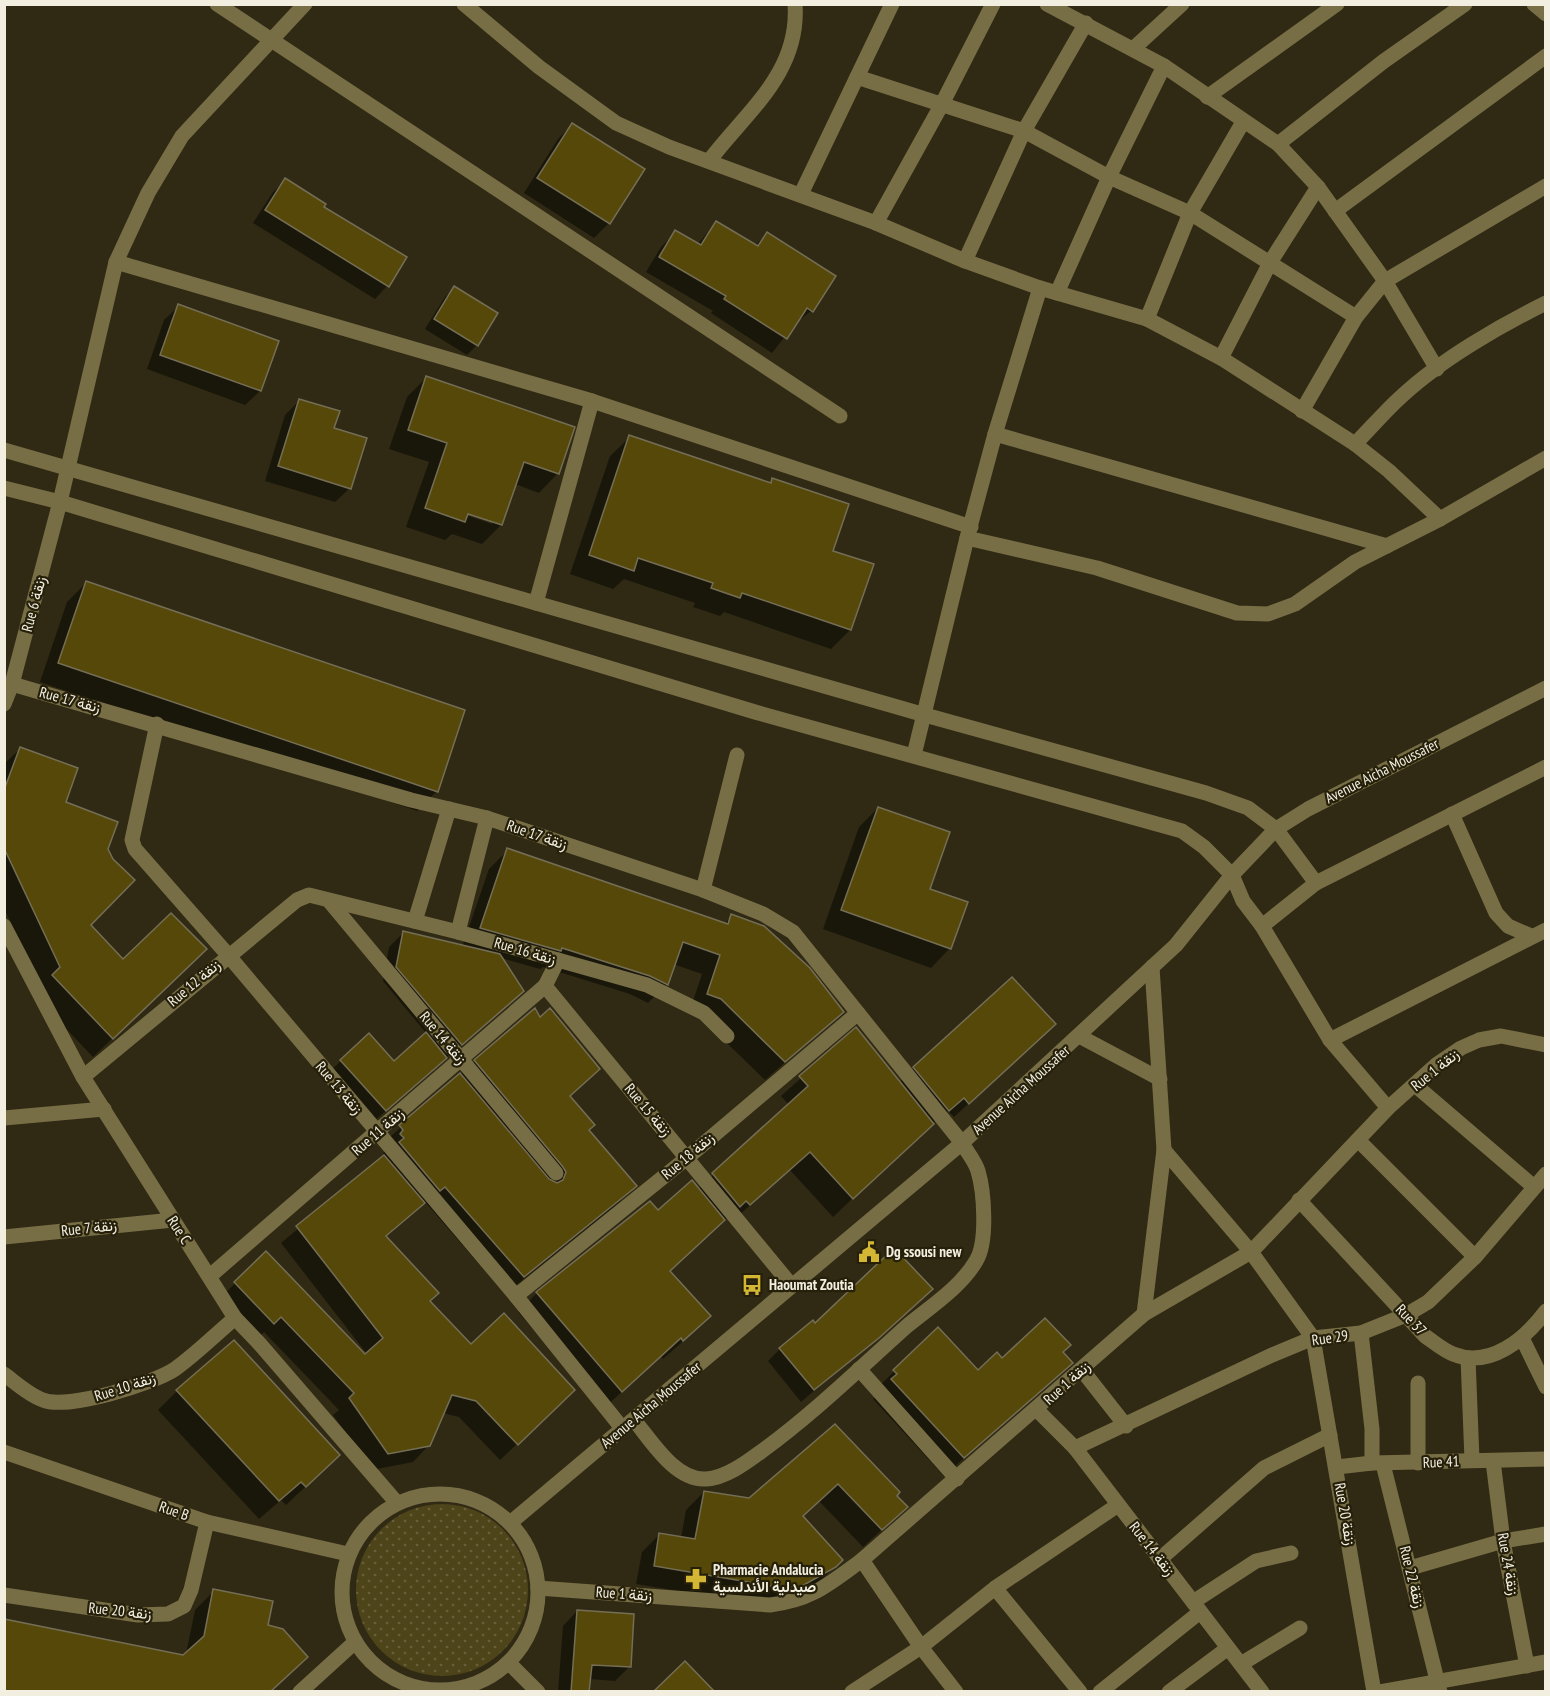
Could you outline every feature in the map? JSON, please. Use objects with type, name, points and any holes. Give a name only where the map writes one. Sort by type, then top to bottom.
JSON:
[{"type":"street","points":[[217,4],[840,416]]},
{"type":"street","name":"Rue 6 زنقة","points":[[4,704],[12,684],[60,502],[116,262],[148,193],[182,136],[305,4]]},
{"type":"street","points":[[464,4],[539,68],[616,123],[669,147],[801,194],[965,261],[1040,288],[1147,319],[1221,358],[1355,444],[1389,471],[1440,519]]},
{"type":"street","points":[[709,161],[780,75],[797,22],[795,4]]},
{"type":"street","points":[[801,194],[892,4]]},
{"type":"street","points":[[876,223],[942,104],[993,4]]},
{"type":"street","points":[[1047,4],[1134,48],[1164,66],[1278,144],[1318,187],[1385,280],[1437,369]]},
{"type":"street","points":[[1134,48],[1182,4]]},
{"type":"street","points":[[1207,97],[1336,4]]},
{"type":"street","points":[[1278,144],[1384,61],[1465,4]]},
{"type":"street","points":[[1534,4],[1545,14]]},
{"type":"street","points":[[965,261],[1024,131],[1086,23]]},
{"type":"street","points":[[1335,211],[1545,56]]},
{"type":"street","points":[[1057,293],[1108,177],[1164,66]]},
{"type":"street","points":[[856,77],[1024,131],[1108,177],[1190,213],[1271,261],[1356,317]]},
{"type":"street","points":[[1147,319],[1190,213],[1243,122]]},
{"type":"street","points":[[1302,411],[1356,317],[1385,280],[1545,186]]},
{"type":"street","points":[[1221,358],[1271,261],[1318,187]]},
{"type":"street","points":[[116,262],[592,401],[969,533],[1097,568],[1237,613],[1268,614],[1295,604],[1355,562],[1440,519],[1545,458]]},
{"type":"street","points":[[914,755],[995,434],[1040,288]]},
{"type":"street","points":[[1355,444],[1403,395],[1437,369],[1508,322],[1545,303]]},
{"type":"street","points":[[536,603],[592,401]]},
{"type":"street","points":[[995,434],[1386,546]]},
{"type":"street","points":[[4,450],[925,715],[1206,793],[1248,808],[1276,829],[1316,883]]},
{"type":"street","points":[[4,488],[60,502],[754,712],[1182,831],[1204,847],[1232,875],[1243,901],[1262,926],[1330,1040],[1388,1108]]},
{"type":"street","name":"Rue 17 زنقة","points":[[12,684],[487,818],[703,890],[763,914],[794,932],[962,1143],[977,1169],[983,1198],[982,1233],[978,1259],[957,1283],[859,1369]]},
{"type":"street","name":"Avenue Aicha Moussafer","points":[[510,1523],[962,1143],[1176,945],[1232,875],[1276,829],[1308,809],[1545,688]]},
{"type":"street","name":"Rue 13 زنقة","points":[[157,724],[132,840],[135,849],[228,955],[516,1296],[628,1424],[670,1463],[688,1475],[705,1479],[724,1475],[762,1451],[859,1369]]},
{"type":"street","points":[[703,890],[737,755]]},
{"type":"street","points":[[1262,926],[1316,883],[1545,767]]},
{"type":"street","points":[[415,921],[449,809]]},
{"type":"street","points":[[1452,814],[1496,913],[1508,926],[1531,936]]},
{"type":"street","points":[[458,932],[487,818]]},
{"type":"street","name":"Rue 12 زنقة","points":[[83,1077],[228,955],[297,900],[309,895]]},
{"type":"street","name":"Rue 16 زنقة","points":[[309,895],[458,932],[647,985],[682,1000],[704,1013],[727,1036]]},
{"type":"street","name":"Rue 14 زنقة","points":[[330,902],[556,1173]]},
{"type":"street","name":"Rue C","points":[[4,926],[83,1077],[235,1318],[397,1503]]},
{"type":"street","points":[[1330,1040],[1545,930]]},
{"type":"street","points":[[545,986],[558,960]]},
{"type":"street","points":[[1144,1314],[1164,1150],[1152,967]]},
{"type":"street","name":"Rue 11 زنقة","points":[[210,1276],[377,1134],[545,986]]},
{"type":"street","name":"Rue 15 زنقة","points":[[545,986],[688,1157],[791,1286]]},
{"type":"street","name":"Rue 18 زنقة","points":[[516,1296],[688,1157],[858,1013]]},
{"type":"street","points":[[1079,1036],[1160,1078]]},
{"type":"street","name":"Rue 1 زنقة","points":[[538,1588],[770,1605],[794,1602],[811,1596],[862,1560],[1037,1410],[1144,1314],[1251,1252],[1388,1108],[1436,1065],[1461,1048],[1479,1040],[1501,1036],[1517,1037],[1545,1045]]},
{"type":"street","points":[[1415,1085],[1534,1187]]},
{"type":"street","points":[[4,1118],[104,1110]]},
{"type":"street","points":[[1358,1140],[1475,1257]]},
{"type":"street","points":[[1164,1150],[1251,1252],[1313,1338]]},
{"type":"street","name":"Rue 29","points":[[1075,1448],[1313,1338],[1361,1333],[1406,1315],[1428,1302],[1475,1257],[1545,1174]]},
{"type":"street","name":"Rue 37","points":[[1299,1200],[1425,1336],[1446,1351],[1468,1358]]},
{"type":"street","name":"Rue 7 زنقة","points":[[4,1237],[172,1220]]},
{"type":"street","points":[[1472,1460],[1468,1358],[1498,1353],[1522,1338],[1545,1311]]},
{"type":"street","name":"Rue 10 زنقة","points":[[4,1374],[42,1400],[54,1403],[80,1402],[150,1381],[174,1370],[235,1318]]},
{"type":"street","name":"Rue 22 زنقة","points":[[1361,1333],[1378,1463],[1410,1568],[1439,1687]]},
{"type":"street","name":"Rue 20 زنقة","points":[[1313,1338],[1374,1692]]},
{"type":"street","points":[[1522,1338],[1545,1387]]},
{"type":"street","points":[[859,1369],[957,1479]]},
{"type":"street","points":[[1082,1370],[1126,1426]]},
{"type":"street","points":[[1418,1383],[1418,1462]]},
{"type":"street","name":"Rue 14 زنقة","points":[[1037,1410],[1075,1448],[1262,1692]]},
{"type":"street","points":[[1160,1559],[1264,1468],[1330,1435]]},
{"type":"street","name":"Rue B","points":[[4,1452],[207,1522],[348,1554]]},
{"type":"street","name":"Rue 41","points":[[1337,1467],[1378,1463],[1545,1459]]},
{"type":"street","name":"Rue 24 زنقة","points":[[1493,1461],[1503,1541],[1527,1666]]},
{"type":"street","points":[[444,1494],[469,1498],[491,1508],[510,1523],[525,1543],[535,1564],[538,1588],[537,1609],[532,1629],[509,1663],[489,1678],[465,1688],[440,1691],[414,1688],[391,1678],[370,1663],[355,1642],[345,1622],[341,1599],[342,1576],[348,1554],[360,1533],[377,1516],[397,1503],[420,1495],[444,1494]]},
{"type":"street","points":[[852,1692],[875,1686],[995,1588],[1118,1505]]},
{"type":"street","name":"Rue 20 زنقة","points":[[4,1595],[138,1615],[168,1614],[184,1606],[191,1590],[207,1522]]},
{"type":"street","points":[[1410,1568],[1503,1541],[1545,1534]]},
{"type":"street","points":[[1100,1692],[1197,1607],[1256,1562],[1291,1553]]},
{"type":"street","points":[[862,1560],[921,1647],[956,1692]]},
{"type":"street","points":[[995,1588],[1080,1692]]},
{"type":"street","points":[[1241,1664],[1300,1628]]},
{"type":"street","points":[[300,1692],[355,1642]]},
{"type":"street","points":[[1169,1692],[1228,1648]]},
{"type":"street","points":[[1380,1692],[1439,1687],[1545,1662]]},
{"type":"street","points":[[509,1663],[538,1692]]},
{"type":"shaded area","points":[[442,1504],[475,1511],[490,1519],[502,1530],[513,1542],[521,1557],[528,1590],[521,1623],[513,1638],[502,1650],[490,1661],[475,1669],[442,1676],[409,1669],[394,1661],[382,1650],[371,1638],[363,1623],[356,1590],[363,1557],[371,1542],[382,1530],[394,1519],[409,1511]]},
{"type":"building","points":[[572,123],[645,169],[610,224],[537,178]]},
{"type":"building","points":[[285,178],[326,204],[324,207],[407,257],[389,287],[265,210]]},
{"type":"building","points":[[716,221],[758,246],[767,232],[836,276],[813,312],[807,308],[787,339],[724,299],[726,296],[659,257],[675,230],[701,245]]},
{"type":"building","points":[[454,286],[498,313],[478,346],[434,319]]},
{"type":"building","points":[[178,304],[279,341],[261,391],[160,355]]},
{"type":"building","points":[[426,376],[575,427],[559,474],[524,462],[502,525],[468,514],[465,522],[425,508],[447,443],[408,430]]},
{"type":"building","points":[[299,399],[340,411],[334,428],[367,438],[351,489],[278,466]]},
{"type":"building","points":[[629,435],[771,483],[772,478],[849,504],[833,551],[874,564],[851,630],[742,593],[740,598],[711,588],[713,583],[638,558],[634,571],[589,555]]},
{"type":"building","points":[[86,581],[465,710],[438,792],[58,663]]},
{"type":"building","points":[[20,747],[78,768],[66,802],[118,822],[108,849],[113,859],[135,880],[91,925],[123,959],[171,913],[207,949],[113,1039],[52,975],[60,967],[4,848],[4,790]]},
{"type":"building","points":[[878,807],[950,832],[930,889],[968,902],[951,949],[841,910]]},
{"type":"building","points":[[507,848],[728,924],[731,914],[764,926],[810,968],[844,1012],[785,1062],[721,999],[707,994],[720,955],[683,942],[668,985],[650,976],[562,948],[561,951],[480,928]]},
{"type":"building","points":[[403,931],[500,954],[524,991],[462,1045],[396,967]]},
{"type":"building","points":[[1012,977],[1056,1024],[969,1104],[964,1098],[949,1111],[913,1067]]},
{"type":"building","points":[[535,1008],[540,1017],[550,1008],[600,1069],[570,1096],[595,1125],[589,1130],[637,1186],[524,1277],[445,1187],[440,1191],[399,1142],[404,1138],[400,1134],[403,1130],[399,1125],[460,1073],[549,1179],[557,1183],[563,1180],[566,1172],[563,1167],[474,1060]]},
{"type":"building","points":[[856,1027],[934,1124],[853,1199],[810,1152],[750,1205],[746,1201],[740,1207],[712,1173],[808,1086],[799,1076]]},
{"type":"building","points":[[426,1032],[447,1058],[386,1111],[340,1060],[369,1033],[394,1061]]},
{"type":"building","points":[[384,1155],[425,1203],[386,1236],[439,1293],[430,1301],[471,1344],[504,1313],[575,1390],[518,1445],[476,1401],[452,1395],[430,1446],[388,1454],[349,1398],[354,1393],[281,1317],[274,1324],[234,1282],[266,1251],[365,1354],[383,1338],[296,1226]]},
{"type":"building","points":[[692,1180],[725,1220],[670,1271],[711,1316],[683,1341],[681,1338],[622,1392],[536,1292],[650,1201],[658,1210]]},
{"type":"building","points":[[894,1248],[933,1289],[879,1338],[814,1390],[779,1348],[813,1320],[815,1323]]},
{"type":"building","points":[[1045,1318],[1071,1345],[1063,1352],[1073,1363],[964,1458],[891,1379],[897,1374],[893,1370],[938,1327],[978,1370],[997,1352],[1002,1358]]},
{"type":"building","points":[[234,1340],[340,1455],[306,1487],[301,1482],[279,1501],[176,1390]]},
{"type":"building","points":[[835,1424],[900,1492],[897,1496],[908,1507],[882,1530],[838,1484],[803,1516],[843,1560],[836,1567],[795,1590],[654,1566],[659,1533],[695,1539],[704,1491],[749,1498]]},
{"type":"building","points":[[213,1589],[273,1601],[268,1625],[283,1629],[308,1657],[270,1692],[4,1692],[4,1619],[183,1655],[204,1636]]},
{"type":"building","points":[[577,1610],[634,1614],[631,1667],[592,1665],[589,1692],[571,1692]]},
{"type":"building","points":[[685,1661],[715,1692],[653,1692]]},
{"type":"place","name":"Dg ssousi new","points":[[869,1252]]},
{"type":"place","name":"Haoumat Zoutia","points":[[752,1285]]},
{"type":"place","name":"Pharmacie Andalucia صيدلية الأندلسية","points":[[696,1579]]}]
